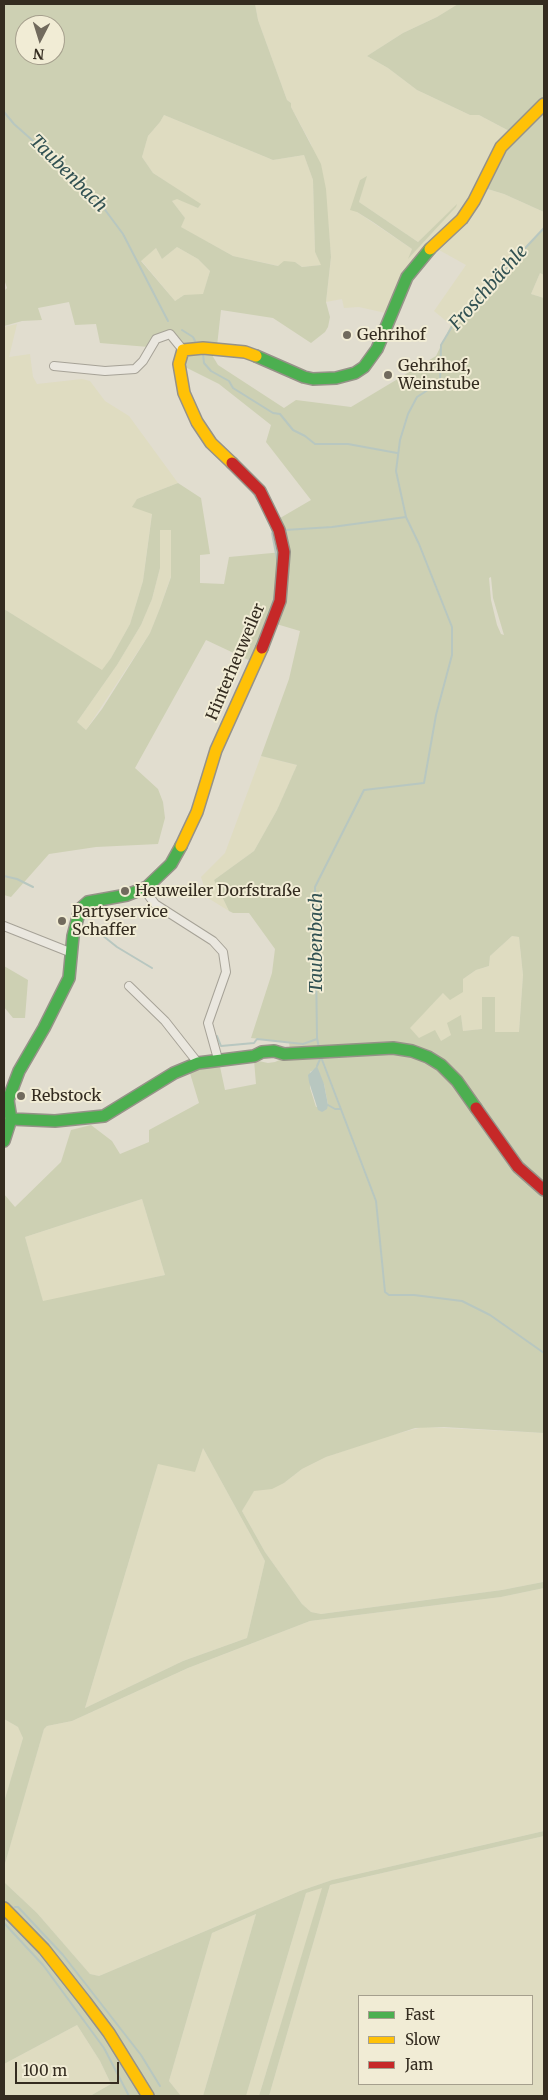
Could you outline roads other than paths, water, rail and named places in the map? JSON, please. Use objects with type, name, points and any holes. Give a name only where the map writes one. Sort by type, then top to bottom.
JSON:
[{"type":"street","points":[[54,366],[104,371],[135,369],[156,339],[170,334],[183,350],[203,348],[245,352],[265,358],[304,377],[313,379],[336,378],[355,373],[364,368],[377,349],[407,277],[432,246],[462,220],[474,202],[501,147],[544,104]]},
{"type":"street","name":"Hinterheuweiler","points":[[146,887],[171,864],[186,838],[197,812],[216,750],[273,623],[283,582],[284,552],[279,530],[260,491],[211,443],[197,422],[184,393],[180,375],[179,364],[183,350]]},
{"type":"street","points":[[4,1141],[11,1119],[6,1099],[69,978],[73,936],[80,909],[88,902],[127,895],[146,887],[149,896],[155,904],[213,941],[223,952],[226,972],[208,1023],[218,1059]]},
{"type":"street","points":[[4,926],[72,953]]},
{"type":"street","points":[[129,986],[165,1021],[198,1063]]},
{"type":"street","points":[[11,1119],[54,1121],[104,1116],[174,1073],[198,1063],[218,1059],[254,1056],[262,1052],[274,1051],[284,1054],[393,1048],[412,1051],[428,1057],[440,1065],[457,1081],[518,1168],[544,1190]]},
{"type":"street","points":[[4,1908],[44,1950],[85,2001],[109,2033],[147,2094]]},
{"type":"waterway","name":"Taubenbach","points":[[4,112],[14,124],[94,195],[123,234],[168,321]]},
{"type":"waterway","name":"Froschbächle","points":[[440,383],[441,345],[453,325],[544,228]]},
{"type":"waterway","points":[[182,330],[193,337],[195,341]]},
{"type":"waterway","points":[[203,354],[204,363],[211,371],[229,381],[233,388],[273,413],[280,414],[293,430],[315,444],[348,444],[397,453]]},
{"type":"waterway","name":"Froschbächle","points":[[406,517],[396,471],[400,440],[408,414],[417,397],[434,386]]},
{"type":"waterway","name":"Taubenbach","points":[[252,491],[259,502]]},
{"type":"waterway","name":"Taubenbach","points":[[285,530],[332,527],[406,517],[419,544],[452,627],[452,655],[436,715],[424,783],[364,790],[315,887],[317,1038],[319,1048]]},
{"type":"waterway","name":"Taubenbach","points":[[270,524],[273,533]]},
{"type":"waterway","points":[[272,533],[278,564]]},
{"type":"waterway","points":[[264,629],[274,599],[278,579]]},
{"type":"waterway","points":[[4,876],[17,879],[33,887]]},
{"type":"waterway","points":[[85,927],[102,935],[117,947],[152,968]]},
{"type":"waterway","points":[[217,1036],[221,1046],[254,1043],[257,1039],[303,1044],[317,1039]]},
{"type":"waterway","name":"Taubenbach","points":[[321,1057],[376,1201],[385,1292],[389,1295],[414,1295],[462,1301],[490,1315],[544,1353]]},
{"type":"waterway","name":"Taubenbach","points":[[317,1066],[321,1057]]},
{"type":"waterway","points":[[328,1105],[335,1109],[341,1109]]},
{"type":"waterway","points":[[15,1907],[18,1907],[63,1955],[141,2055],[160,2086]]},
{"type":"waterway","points":[[4,1923],[43,1965],[104,2048],[129,2096]]},
{"type":"place","name":"Gehrihof","points":[[347,335]]},
{"type":"place","name":"Gehrihof, Weinstube","points":[[388,375]]},
{"type":"place","name":"Heuweiler Dorfstraße","points":[[125,891]]},
{"type":"place","name":"Partyservice Schaffer","points":[[62,921]]},
{"type":"place","name":"Rebstock","points":[[21,1096]]}]
